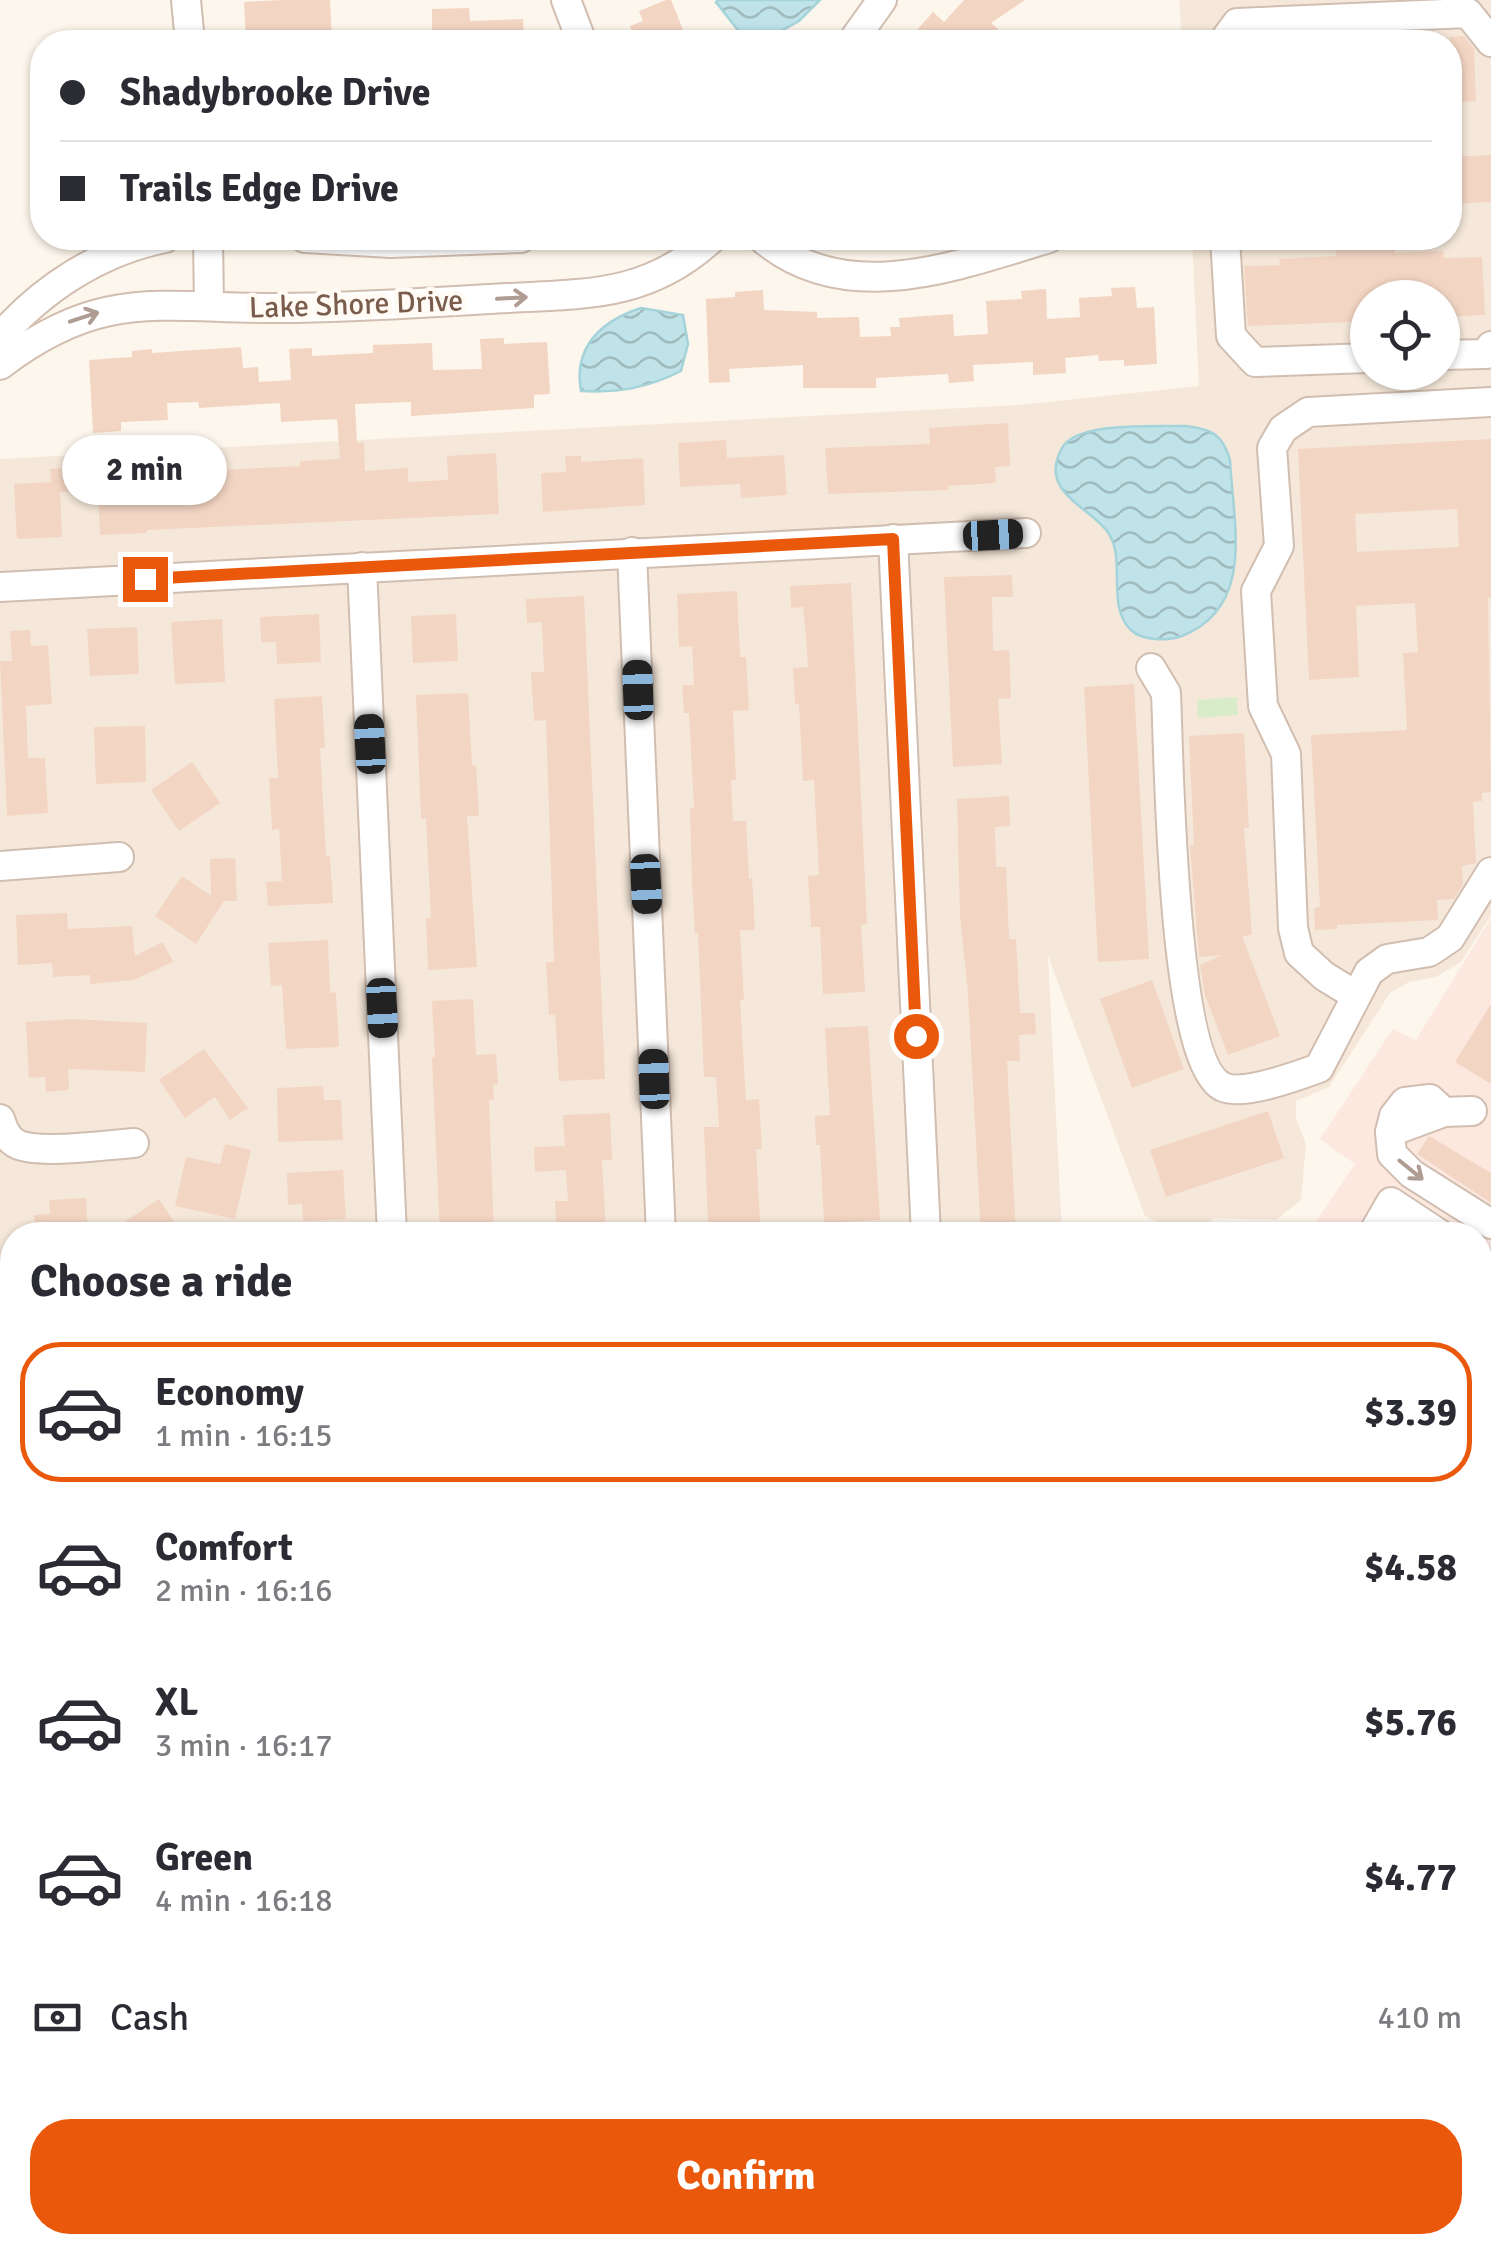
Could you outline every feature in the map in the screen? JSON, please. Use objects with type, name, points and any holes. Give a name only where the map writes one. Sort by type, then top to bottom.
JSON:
[{"type":"street","points":[[186,0],[189,30]]},
{"type":"street","points":[[566,0],[577,30]]},
{"type":"street","points":[[844,30],[877,5]]},
{"type":"street","points":[[860,30],[877,5]]},
{"type":"street","points":[[1232,30],[1237,23],[1468,13],[1491,42]]},
{"type":"street","points":[[0,337],[43,295],[75,274],[128,250]]},
{"type":"street","points":[[208,250],[209,306]]},
{"type":"street","name":"Lake Shore Drive","points":[[0,365],[45,333],[103,311],[144,305],[320,308],[608,292],[663,274],[696,250]]},
{"type":"street","points":[[779,250],[817,270],[865,276],[944,269],[1008,250]]},
{"type":"street","points":[[1226,250],[1231,336],[1255,362],[1350,359]]},
{"type":"street","points":[[1460,355],[1486,354],[1491,346]]},
{"type":"street","points":[[1355,995],[1324,976],[1299,953],[1292,928],[1286,754],[1262,706],[1256,590],[1279,546],[1272,448],[1284,429],[1308,412],[1491,402]]},
{"type":"street","points":[[0,586],[1026,533]]},
{"type":"street","points":[[893,539],[925,1222]]},
{"type":"street","points":[[632,552],[660,1222]]},
{"type":"street","points":[[362,567],[391,1222]]},
{"type":"street","points":[[1150,668],[1166,693],[1179,956],[1204,1059],[1214,1081],[1228,1090],[1278,1082],[1318,1068],[1369,972],[1388,958],[1429,952],[1450,938],[1491,872]]},
{"type":"street","points":[[0,866],[119,857]]},
{"type":"street","points":[[1458,1112],[1390,1132],[1392,1154],[1412,1174],[1488,1222]]},
{"type":"street","points":[[6,1130],[38,1148],[134,1143]]},
{"type":"street","points":[[1379,1222],[1391,1202],[1421,1222]]},
{"type":"shaded area","points":[[1179,0],[1491,0],[1491,915],[1461,962],[1436,977],[1409,982],[1390,993],[1329,1087],[1296,1101],[1296,1119],[1306,1144],[1301,1200],[1276,1220],[1214,1218],[1209,1222],[1156,1222],[1145,1216],[1048,956],[1061,1222],[0,1222],[0,459],[1019,405],[1199,386],[1193,250],[1462,250],[1462,30],[1181,30]]},
{"type":"shaded area","points":[[1491,918],[1491,1222],[1316,1222],[1355,1164],[1320,1139],[1393,1029],[1416,1040]]},
{"type":"green space","points":[[1237,697],[1238,715],[1198,718],[1197,700]]},
{"type":"water","points":[[820,0],[799,21],[783,30],[739,30],[716,2]]},
{"type":"water","points":[[641,308],[683,315],[688,344],[681,371],[633,388],[581,391],[581,361],[593,338],[614,320]]},
{"type":"water","points":[[1186,426],[1215,435],[1227,451],[1235,561],[1221,605],[1205,623],[1176,638],[1148,638],[1131,630],[1119,609],[1116,557],[1109,534],[1061,488],[1056,464],[1070,439],[1084,433],[1119,427]]},
{"type":"building","points":[[330,0],[331,30],[245,30],[244,2]]},
{"type":"building","points":[[671,0],[683,30],[632,30],[630,26],[643,21],[639,11]]},
{"type":"building","points":[[964,0],[1025,0],[991,23],[999,30],[917,30],[933,12],[944,22]]},
{"type":"building","points":[[469,8],[470,21],[523,19],[523,30],[432,30],[432,9]]},
{"type":"building","points":[[1462,36],[1474,49],[1476,101],[1462,102]]},
{"type":"building","points":[[1491,155],[1491,202],[1462,203],[1462,156]]},
{"type":"building","points":[[1336,250],[1443,251],[1444,258],[1482,257],[1485,315],[1460,316],[1460,280],[1350,280],[1350,322],[1248,326],[1244,266],[1280,265],[1279,259],[1336,256]]},
{"type":"building","points":[[1135,287],[1137,308],[1154,307],[1157,364],[1124,366],[1124,360],[1099,361],[1098,355],[1065,358],[1066,373],[1033,375],[1033,362],[973,365],[974,381],[949,383],[948,374],[876,378],[876,388],[803,388],[803,365],[729,369],[730,382],[709,383],[706,299],[735,297],[735,292],[763,290],[764,310],[817,312],[817,318],[859,317],[860,337],[891,336],[890,327],[900,327],[899,318],[953,314],[954,336],[988,334],[986,301],[1022,299],[1021,291],[1046,289],[1047,319],[1080,317],[1079,298],[1112,296],[1111,288]]},
{"type":"building","points":[[504,338],[504,344],[547,342],[550,394],[534,395],[534,408],[411,416],[411,402],[355,404],[357,443],[364,442],[365,471],[408,468],[408,482],[448,480],[447,456],[496,453],[499,514],[100,535],[98,491],[60,492],[62,537],[17,539],[14,484],[51,482],[50,469],[83,467],[83,461],[106,459],[107,471],[170,468],[170,461],[222,459],[222,470],[300,466],[300,461],[340,459],[337,419],[281,422],[280,403],[199,408],[198,402],[167,403],[168,420],[121,422],[121,431],[93,433],[89,360],[132,357],[132,351],[152,349],[152,353],[241,347],[243,368],[258,367],[259,382],[291,380],[289,349],[312,348],[312,356],[373,353],[373,345],[432,343],[433,370],[482,369],[480,339]]},
{"type":"building","points":[[1008,423],[1010,466],[995,467],[996,483],[948,486],[949,490],[828,494],[825,448],[930,444],[929,428]]},
{"type":"building","points":[[1491,439],[1488,598],[1491,792],[1482,793],[1482,801],[1473,802],[1476,863],[1462,866],[1463,884],[1454,899],[1437,900],[1438,920],[1337,925],[1337,929],[1315,930],[1314,908],[1320,907],[1311,735],[1407,730],[1403,653],[1418,652],[1415,603],[1356,606],[1359,677],[1309,680],[1298,449]],"holes":[[[1457,509],[1459,547],[1357,552],[1355,514]]]},
{"type":"building","points":[[726,440],[727,458],[784,455],[787,495],[741,498],[740,484],[680,487],[678,443]]},
{"type":"building","points":[[565,456],[581,456],[581,462],[643,458],[645,505],[543,512],[541,473],[566,472]]},
{"type":"building","points":[[1012,575],[1013,597],[992,597],[993,651],[1009,650],[1011,698],[998,699],[1002,764],[953,767],[944,577]]},
{"type":"building","points":[[851,583],[867,924],[861,925],[865,992],[823,994],[820,927],[811,927],[808,876],[819,875],[814,780],[803,781],[793,668],[808,667],[806,637],[803,607],[791,608],[790,586]]},
{"type":"building","points":[[737,591],[740,657],[746,657],[749,710],[733,711],[736,780],[731,780],[733,821],[746,821],[749,879],[752,878],[755,930],[740,930],[744,1000],[740,1000],[746,1100],[759,1099],[762,1149],[756,1149],[760,1222],[708,1222],[704,1127],[719,1127],[716,1077],[704,1077],[692,882],[690,808],[694,807],[689,713],[684,713],[682,685],[694,685],[692,646],[679,647],[677,594]]},
{"type":"building","points":[[584,596],[605,1079],[559,1081],[555,1014],[549,1015],[546,962],[554,962],[546,720],[534,721],[531,672],[544,672],[542,622],[527,623],[526,599]]},
{"type":"building","points":[[319,614],[321,662],[277,664],[276,642],[261,642],[260,617]]},
{"type":"building","points":[[456,614],[458,661],[413,663],[411,616]]},
{"type":"building","points":[[222,619],[225,682],[175,684],[171,622]]},
{"type":"building","points":[[137,627],[139,674],[90,676],[87,629]]},
{"type":"building","points":[[30,630],[31,646],[48,645],[52,704],[26,706],[28,758],[45,758],[48,813],[7,816],[0,661],[12,661],[10,631]]},
{"type":"building","points":[[1134,684],[1149,959],[1098,962],[1084,687]]},
{"type":"building","points":[[468,693],[479,816],[467,816],[477,967],[428,970],[426,918],[431,918],[426,818],[421,819],[416,695]]},
{"type":"building","points":[[322,696],[325,748],[320,748],[326,856],[330,856],[333,903],[268,906],[266,882],[282,881],[279,829],[272,830],[269,778],[278,778],[274,699]]},
{"type":"building","points":[[145,726],[146,782],[96,784],[94,727]]},
{"type":"building","points":[[1244,733],[1249,828],[1244,828],[1252,935],[1242,936],[1280,1036],[1228,1055],[1205,995],[1200,965],[1222,955],[1199,957],[1190,845],[1194,845],[1189,736]]},
{"type":"building","points":[[192,762],[220,803],[179,831],[151,790]]},
{"type":"building","points":[[1009,796],[1010,826],[995,827],[996,867],[1006,867],[1009,939],[1016,939],[1020,1013],[1035,1013],[1036,1034],[1019,1035],[1020,1061],[1007,1061],[1015,1222],[980,1222],[960,916],[957,799]]},
{"type":"building","points":[[235,858],[237,901],[224,901],[196,944],[155,916],[182,876],[211,896],[210,859]]},
{"type":"building","points":[[67,913],[68,929],[132,926],[135,956],[163,942],[173,962],[134,980],[90,984],[90,975],[53,977],[52,963],[18,965],[16,915]]},
{"type":"building","points":[[328,940],[330,993],[336,992],[339,1047],[286,1049],[282,985],[271,986],[268,943]]},
{"type":"building","points":[[1152,980],[1184,1069],[1132,1088],[1100,999]]},
{"type":"building","points":[[473,999],[476,1055],[496,1054],[498,1084],[493,1085],[494,1100],[489,1100],[494,1222],[439,1222],[432,1001]]},
{"type":"building","points":[[1491,1004],[1491,1084],[1455,1062]]},
{"type":"building","points":[[72,1019],[147,1023],[145,1072],[68,1069],[69,1090],[46,1092],[45,1077],[29,1078],[26,1022]]},
{"type":"building","points":[[868,1026],[880,1220],[824,1222],[815,1116],[830,1115],[825,1028]]},
{"type":"building","points":[[204,1049],[248,1108],[230,1120],[215,1097],[185,1118],[159,1080]]},
{"type":"building","points":[[323,1086],[324,1100],[341,1100],[343,1140],[278,1142],[277,1088]]},
{"type":"building","points":[[1268,1111],[1284,1158],[1166,1197],[1150,1150]]},
{"type":"building","points":[[610,1113],[612,1160],[602,1160],[605,1222],[556,1222],[555,1201],[568,1201],[566,1170],[535,1172],[534,1147],[565,1146],[563,1115]]},
{"type":"building","points":[[1429,1136],[1491,1173],[1491,1203],[1417,1154]]},
{"type":"building","points":[[225,1144],[251,1150],[235,1219],[175,1206],[186,1157],[220,1164]]},
{"type":"building","points":[[343,1170],[346,1219],[303,1221],[302,1204],[288,1205],[287,1173]]},
{"type":"building","points":[[86,1198],[87,1222],[34,1222],[34,1215],[50,1214],[49,1200]]},
{"type":"building","points":[[159,1199],[174,1222],[124,1222]]},
{"type":"route","points":[[145,579],[893,539],[916,1036]]}]
